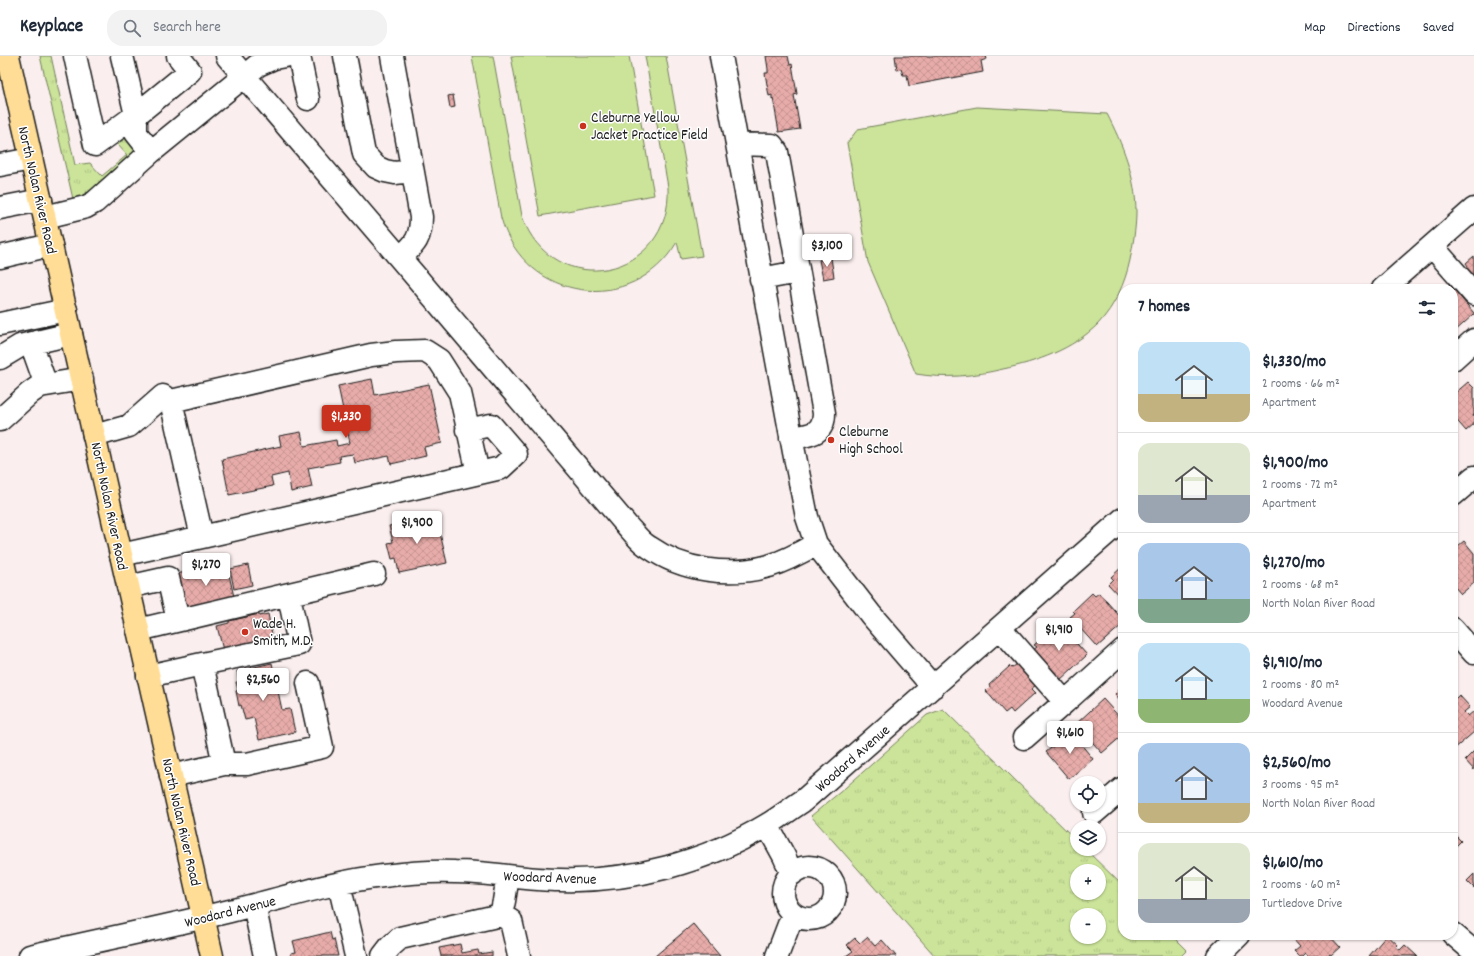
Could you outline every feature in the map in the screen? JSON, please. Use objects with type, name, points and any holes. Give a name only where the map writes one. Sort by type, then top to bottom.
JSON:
[{"type":"main road","name":"North Nolan River Road","points":[[8,56],[212,956]]},
{"type":"street","points":[[75,56],[96,145],[190,71],[178,56]]},
{"type":"street","points":[[122,56],[136,115],[136,133],[151,152]]},
{"type":"street","points":[[227,56],[629,528],[648,547],[674,561],[703,569],[735,572],[770,566],[804,552],[816,544]]},
{"type":"street","points":[[0,208],[86,207],[100,198],[151,152],[258,64],[274,58],[285,56]]},
{"type":"street","points":[[299,56],[308,99]]},
{"type":"street","points":[[345,56],[364,154],[376,167],[385,171],[395,173],[412,171]]},
{"type":"street","points":[[392,56],[419,205],[421,229],[413,246],[400,258]]},
{"type":"street","points":[[721,56],[791,438],[804,502],[816,544],[871,615],[933,687]]},
{"type":"street","points":[[737,144],[772,145],[778,152],[824,413],[824,421],[821,428],[816,432],[791,438]]},
{"type":"street","points":[[0,165],[31,159]]},
{"type":"street","points":[[1389,284],[1474,209]]},
{"type":"street","points":[[0,257],[51,245]]},
{"type":"street","points":[[1432,246],[1474,294]]},
{"type":"street","points":[[761,279],[798,272]]},
{"type":"street","points":[[0,324],[66,310]]},
{"type":"street","points":[[0,358],[20,346],[71,334]]},
{"type":"street","points":[[1458,354],[1474,340]]},
{"type":"street","points":[[31,343],[46,385]]},
{"type":"street","points":[[94,436],[129,426],[163,396],[171,401],[371,355],[425,351],[439,360],[460,393],[478,473]]},
{"type":"street","points":[[0,420],[30,392],[40,386],[82,379]]},
{"type":"street","points":[[171,401],[202,537]]},
{"type":"street","points":[[121,555],[501,468],[516,454],[491,425],[468,430]]},
{"type":"street","points":[[1458,491],[1474,477]]},
{"type":"street","name":"Woodard Avenue","points":[[30,956],[61,953],[339,884],[382,876],[456,872],[559,880],[584,880],[638,874],[694,859],[727,845],[767,825],[804,800],[1118,523]]},
{"type":"street","points":[[138,630],[374,574]]},
{"type":"street","points":[[128,587],[168,578],[178,620]]},
{"type":"street","points":[[148,676],[299,644],[290,601]]},
{"type":"street","points":[[1000,628],[1065,702]]},
{"type":"street","points":[[1458,635],[1474,653]]},
{"type":"street","points":[[1024,738],[1118,654]]},
{"type":"street","points":[[202,664],[224,764]]},
{"type":"street","points":[[171,776],[224,764],[247,764],[322,747],[308,683]]},
{"type":"street","points":[[1094,813],[1118,792]]},
{"type":"street","points":[[767,825],[792,874]]},
{"type":"street","points":[[810,867],[819,869],[828,874],[836,892],[834,902],[829,910],[821,917],[812,919],[802,918],[793,914],[788,908],[784,902],[783,894],[787,880],[792,874],[800,869],[810,867]]},
{"type":"street","points":[[501,915],[508,876]]},
{"type":"street","points":[[339,884],[356,956]]},
{"type":"street","points":[[254,905],[265,956]]},
{"type":"street","points":[[777,956],[793,914]]},
{"type":"street","points":[[383,956],[400,938],[501,915],[511,921],[519,956]]},
{"type":"street","points":[[1458,938],[1474,952]]},
{"type":"street","points":[[1218,956],[1234,940]]},
{"type":"green space","points":[[40,56],[51,56],[75,165],[90,163],[102,176],[127,155],[118,145],[121,141],[127,139],[134,148],[134,154],[87,197],[73,199]]},
{"type":"green space","points":[[472,56],[493,56],[522,216],[537,244],[558,261],[583,269],[608,269],[632,260],[652,243],[664,218],[668,187],[645,56],[666,56],[702,256],[681,259],[677,242],[658,266],[634,282],[608,290],[582,290],[556,282],[532,268],[514,246],[501,218]]},
{"type":"green space","name":"Cleburne Yellow Jacket Practice Field","points":[[511,56],[629,56],[654,195],[540,216]]},
{"type":"green space","points":[[977,107],[1107,114],[1123,149],[1131,173],[1134,186],[1136,218],[1130,260],[1125,277],[1123,284],[1118,284],[1118,294],[1104,317],[1088,333],[1077,341],[1054,353],[1029,363],[960,376],[927,376],[916,374],[868,262],[847,143],[858,129]]},
{"type":"green space","points":[[943,709],[1070,834],[1070,856],[1092,856],[1100,864],[1070,864],[1070,900],[1106,900],[1106,869],[1118,881],[1118,940],[1177,940],[1187,950],[1181,956],[935,956],[811,816],[845,788],[927,715]]},
{"type":"building","points":[[766,56],[788,56],[790,65],[792,64],[797,94],[794,95],[800,129],[779,132],[773,98],[772,99],[772,95],[769,96],[765,73],[768,73]]},
{"type":"building","points":[[895,56],[986,56],[987,59],[981,61],[983,72],[909,86],[907,75],[903,75],[901,69],[897,70]]},
{"type":"building","points":[[453,95],[455,107],[450,108],[448,96]]},
{"type":"building","points":[[1474,256],[1474,281],[1464,270],[1468,266],[1466,263]]},
{"type":"building","points":[[831,258],[834,277],[823,279],[819,260]]},
{"type":"building","points":[[1458,294],[1474,313],[1458,328]]},
{"type":"building","points":[[372,379],[375,395],[429,384],[442,443],[424,447],[426,456],[391,464],[389,456],[355,463],[353,454],[339,456],[340,462],[308,468],[312,487],[291,492],[288,473],[271,477],[273,486],[229,495],[222,459],[281,446],[279,436],[301,432],[304,446],[336,440],[337,446],[350,443],[338,386]]},
{"type":"building","points":[[1468,382],[1474,388],[1474,424],[1466,431],[1458,422],[1458,391]]},
{"type":"building","points":[[436,516],[447,563],[399,573],[396,558],[392,559],[388,543],[393,542],[389,526]]},
{"type":"building","points":[[1464,541],[1474,553],[1474,583],[1461,594],[1458,591],[1458,546]]},
{"type":"building","points":[[226,562],[235,601],[184,611],[177,574]]},
{"type":"building","points":[[248,565],[252,585],[234,589],[230,569]]},
{"type":"building","points":[[1118,571],[1118,595],[1108,584],[1113,579],[1111,577]]},
{"type":"building","points":[[1092,593],[1095,596],[1099,593],[1118,614],[1118,628],[1097,647],[1070,617],[1075,613],[1073,611]]},
{"type":"building","name":"Wade H. Smith, M.D.","points":[[259,614],[259,616],[268,614],[273,639],[223,650],[217,626],[229,623],[229,621]]},
{"type":"building","points":[[1061,626],[1087,655],[1059,681],[1032,651],[1037,647],[1034,645],[1054,627],[1057,630]]},
{"type":"building","points":[[272,663],[282,710],[290,709],[295,732],[259,740],[254,718],[245,720],[241,705],[239,706],[236,691],[238,690],[236,682],[239,682],[237,671]]},
{"type":"building","points":[[1017,664],[1036,685],[1031,689],[1035,693],[1013,713],[1010,709],[1005,713],[986,691],[990,687],[989,685],[1010,666],[1012,668]]},
{"type":"building","points":[[1459,695],[1470,707],[1464,712],[1468,716],[1473,712],[1474,713],[1474,732],[1458,746]]},
{"type":"building","points":[[1103,699],[1118,716],[1118,739],[1102,753],[1076,724]]},
{"type":"building","points":[[1071,732],[1093,759],[1073,776],[1070,776],[1069,779],[1046,752]]},
{"type":"building","points":[[1474,751],[1474,770],[1465,760]]},
{"type":"building","points":[[1474,874],[1474,888],[1467,881]]},
{"type":"building","points":[[693,924],[720,956],[655,956]]},
{"type":"building","points":[[330,932],[332,940],[334,939],[338,956],[291,956],[291,953],[296,952],[293,941]]},
{"type":"building","points":[[867,937],[875,946],[882,940],[896,956],[846,956],[853,951],[847,945],[855,938],[860,943]]},
{"type":"building","points":[[1295,940],[1334,940],[1340,947],[1328,956],[1308,956],[1306,953],[1303,956],[1299,956],[1294,951],[1300,946]]},
{"type":"building","points":[[1383,940],[1392,940],[1398,945],[1396,947],[1400,950],[1405,945],[1417,956],[1369,956]]},
{"type":"building","points":[[460,944],[462,953],[478,950],[479,954],[492,952],[492,956],[441,956],[439,948]]},
{"type":"place","name":"Cleburne Yellow Jacket Practice Field","points":[[583,126]]},
{"type":"place","name":"Cleburne High School","points":[[831,440]]},
{"type":"place","name":"Wade H. Smith, M.D.","points":[[245,632]]}]
